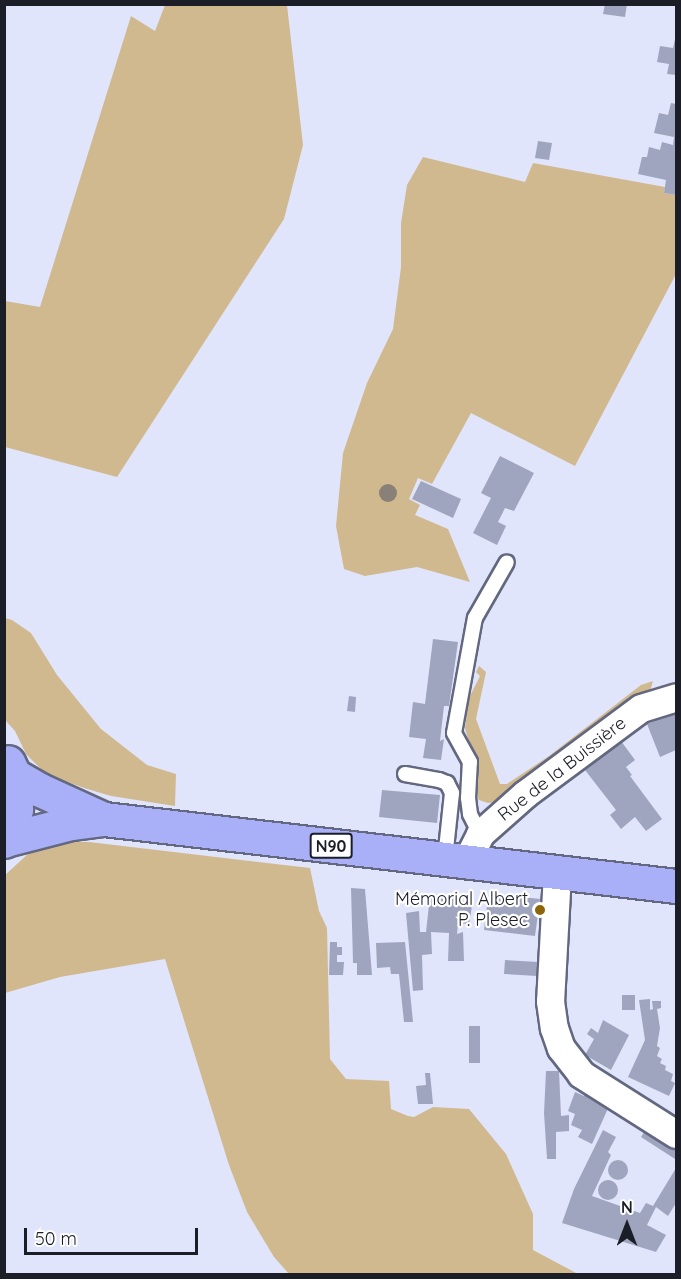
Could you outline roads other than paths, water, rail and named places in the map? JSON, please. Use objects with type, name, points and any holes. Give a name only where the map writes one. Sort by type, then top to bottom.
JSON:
[{"type":"main road","name":"N90","points":[[9,765],[40,790],[104,819]]},
{"type":"main road","name":"N90","points":[[5,841],[16,809],[9,765]]},
{"type":"main road","name":"N90","points":[[5,841],[63,825],[104,819],[463,852],[557,873],[676,886]]},
{"type":"street","name":"Rue de la Buissière","points":[[463,852],[525,794],[641,708],[676,697]]},
{"type":"street","points":[[557,873],[550,1001],[554,1028],[561,1048],[581,1074],[676,1134]]},
{"type":"lane","points":[[463,852],[470,814],[468,798],[470,762],[454,733],[476,618],[507,562]]},
{"type":"lane","points":[[405,774],[447,783],[452,793],[463,852]]},
{"type":"place","name":"Mémorial Albert P. Plesec","points":[[540,910]]}]
